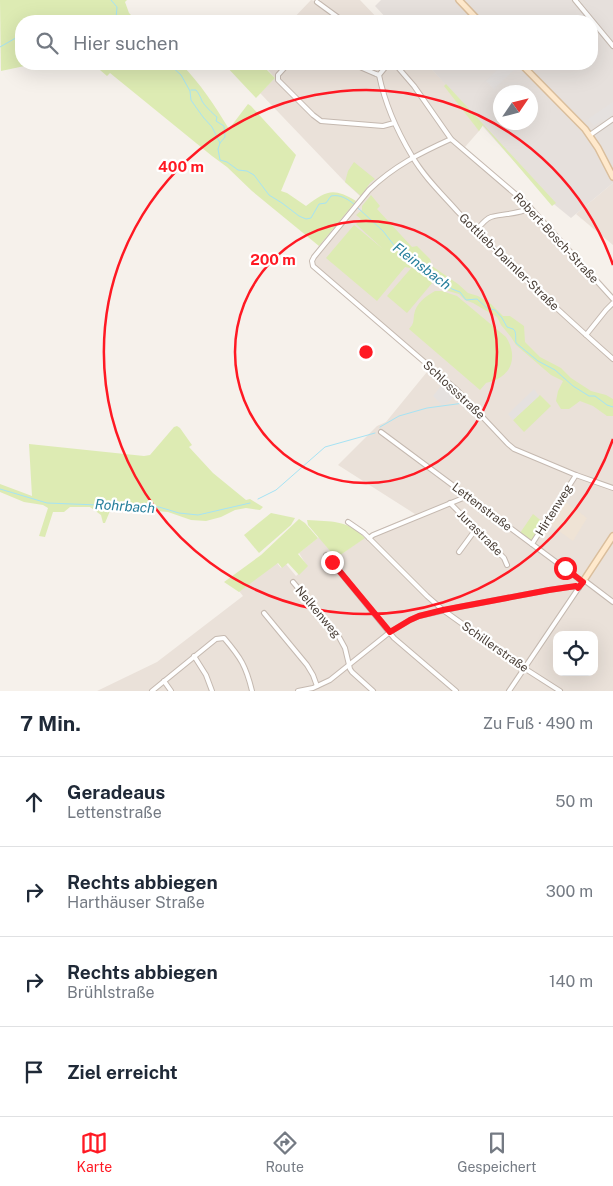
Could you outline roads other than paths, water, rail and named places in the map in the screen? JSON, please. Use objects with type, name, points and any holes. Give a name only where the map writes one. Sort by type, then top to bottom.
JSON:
[{"type":"street","points":[[459,0],[473,15]]},
{"type":"street","points":[[575,0],[587,15]]},
{"type":"street","points":[[317,2],[335,15]]},
{"type":"street","points":[[598,28],[613,46]]},
{"type":"street","points":[[282,70],[278,78],[282,84],[321,121],[383,126],[394,123]]},
{"type":"street","points":[[367,70],[379,75],[382,70]]},
{"type":"street","name":"Robert-Bosch-Straße","points":[[400,70],[414,86],[451,139],[530,208],[613,299]]},
{"type":"street","points":[[527,70],[590,135],[613,177]]},
{"type":"street","name":"Gottlieb-Daimler-Straße","points":[[379,75],[394,123],[412,158],[422,171],[476,231],[524,279],[613,359]]},
{"type":"street","points":[[590,135],[613,119]]},
{"type":"street","points":[[412,158],[451,139]]},
{"type":"street","name":"Schlossstraße","points":[[412,158],[388,173],[369,190],[312,259],[314,268],[458,390],[514,449],[613,488]]},
{"type":"street","points":[[476,231],[491,217],[523,212],[530,208]]},
{"type":"street","points":[[586,335],[613,303]]},
{"type":"street","name":"Lettenstraße","points":[[381,432],[613,602]]},
{"type":"street","name":"Hirtenweg","points":[[532,544],[576,475]]},
{"type":"street","points":[[369,538],[468,496]]},
{"type":"street","name":"Jurastraße","points":[[450,503],[504,558],[507,565]]},
{"type":"street","name":"Schillerstraße","points":[[348,522],[369,538],[443,610],[524,668],[560,691]]},
{"type":"street","points":[[459,552],[476,530]]},
{"type":"street","points":[[509,691],[613,536]]},
{"type":"street","points":[[326,555],[394,638],[456,691]]},
{"type":"street","name":"Nelkenweg","points":[[293,582],[339,637],[345,648],[352,672],[373,691]]},
{"type":"street","points":[[298,691],[315,688],[330,680],[390,632],[419,616],[562,588],[576,586],[578,588]]},
{"type":"street","points":[[264,614],[307,664],[313,675],[315,688]]},
{"type":"street","points":[[152,691],[216,638],[224,638],[245,668],[252,691]]},
{"type":"street","points":[[194,656],[206,675],[212,691]]},
{"type":"street","points":[[164,681],[171,691]]},
{"type":"waterway","name":"Fleinsbach","points":[[111,0],[117,7],[116,15]]},
{"type":"waterway","points":[[0,47],[15,38]]},
{"type":"waterway","name":"Fleinsbach","points":[[176,70],[181,75],[190,91],[191,100],[212,127],[220,143],[218,149],[220,160],[227,162],[238,170],[247,171],[254,175],[269,195],[306,219],[311,218],[319,204],[326,203],[331,196],[344,198],[355,205]]},
{"type":"waterway","name":"Fleinsbach","points":[[191,90],[196,90],[205,105],[217,117],[216,121],[224,126],[225,137],[220,143]]},
{"type":"waterway","name":"Fleinsbach","points":[[358,208],[383,231],[400,253],[427,272],[441,279],[452,289],[460,292],[466,300],[477,299],[487,308],[495,310],[507,327],[514,330],[516,343],[538,361],[555,370],[573,386],[589,396],[595,396],[613,407]]},
{"type":"waterway","name":"Rohrbach","points":[[380,427],[399,416],[427,408],[464,403]]},
{"type":"waterway","name":"Rohrbach","points":[[258,499],[276,490],[325,447],[375,433]]},
{"type":"waterway","name":"Rohrbach","points":[[0,489],[47,503],[131,504],[159,507],[179,513],[198,515],[250,503]]}]
